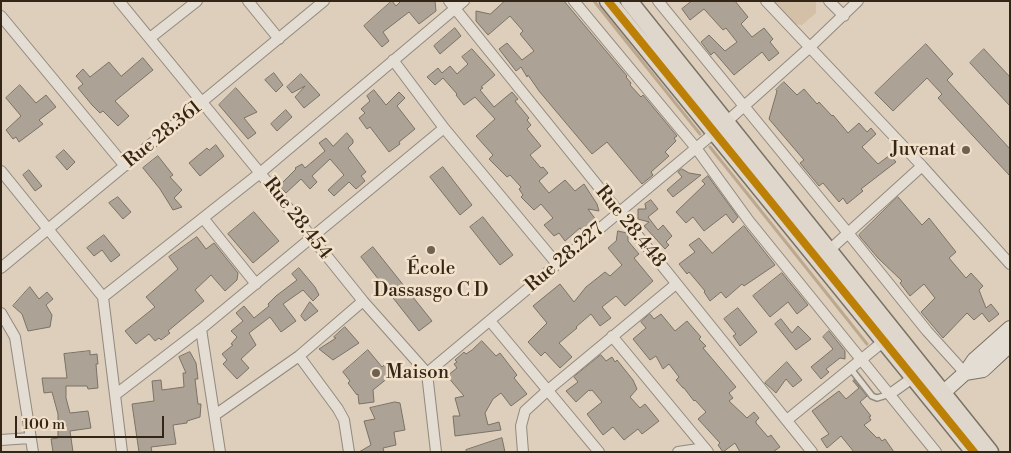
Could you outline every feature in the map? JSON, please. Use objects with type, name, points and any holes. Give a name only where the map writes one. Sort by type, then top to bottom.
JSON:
[{"type":"main road","points":[[608,1],[720,128],[919,374],[974,452]]},
{"type":"main road","points":[[629,1],[720,128]]},
{"type":"main road","points":[[823,255],[884,341],[919,374]]},
{"type":"main road","points":[[937,397],[990,452]]},
{"type":"street","name":"Rue 28.454","points":[[119,1],[363,301],[427,373]]},
{"type":"street","points":[[150,38],[198,1]]},
{"type":"street","points":[[248,1],[279,39]]},
{"type":"street","name":"Rue 28.361","points":[[1,268],[324,1]]},
{"type":"street","points":[[103,297],[260,173],[393,60],[453,5],[464,1]]},
{"type":"street","points":[[574,1],[696,148],[749,221],[936,452]]},
{"type":"street","points":[[658,1],[927,331],[964,372]]},
{"type":"street","points":[[766,1],[922,166],[1010,264]]},
{"type":"street","points":[[829,1],[844,16]]},
{"type":"street","name":"Rue 28.227","points":[[427,373],[720,128],[844,16],[858,1]]},
{"type":"street","name":"Rue 28.448","points":[[453,5],[812,452]]},
{"type":"street","points":[[1,16],[125,166]]},
{"type":"street","points":[[393,60],[444,128],[557,264]]},
{"type":"street","points":[[115,395],[201,330],[444,128]]},
{"type":"street","points":[[823,255],[922,166]]},
{"type":"street","points":[[1,171],[103,297],[122,452]]},
{"type":"street","points":[[203,218],[256,284]]},
{"type":"street","points":[[523,452],[521,426],[525,411],[676,284]]},
{"type":"street","points":[[215,415],[299,356],[363,301]]},
{"type":"street","points":[[1,313],[15,337],[33,452]]},
{"type":"street","points":[[490,321],[599,452]]},
{"type":"street","points":[[937,397],[1010,328]]},
{"type":"street","points":[[201,330],[220,452]]},
{"type":"street","points":[[612,336],[706,450]]},
{"type":"street","points":[[787,420],[884,341]]},
{"type":"street","points":[[964,372],[982,370],[1010,345]]},
{"type":"street","points":[[299,356],[344,420],[350,452]]},
{"type":"street","points":[[427,373],[436,452]]},
{"type":"street","points":[[890,394],[919,374]]},
{"type":"street","points":[[1,440],[30,438]]},
{"type":"street","points":[[678,452],[706,450]]},
{"type":"lane","points":[[850,368],[872,396],[877,398],[890,394]]},
{"type":"shaded area","points":[[774,1],[814,1],[816,3],[816,13],[802,25],[793,24]]},
{"type":"building","points":[[392,1],[396,6],[401,1],[435,1],[436,11],[419,24],[409,12],[383,32],[389,41],[382,47],[364,26]]},
{"type":"building","points":[[505,1],[564,1],[627,76],[631,83],[630,85],[641,97],[643,95],[677,136],[674,138],[676,141],[665,152],[669,156],[651,172],[653,175],[642,184],[607,142],[592,154],[539,91],[528,75],[527,77],[521,67],[516,71],[499,49],[507,43],[522,60],[534,51],[520,34],[523,31],[510,16],[488,35],[476,21],[476,11],[490,14]]},
{"type":"building","points":[[692,1],[735,1],[748,17],[741,24],[752,37],[764,28],[773,39],[770,42],[779,53],[769,61],[762,52],[734,75],[714,52],[711,55],[701,42],[709,35],[725,51],[737,42],[726,28],[723,30],[704,9],[690,20],[682,9]]},
{"type":"building","points":[[455,28],[461,36],[440,54],[434,46]]},
{"type":"building","points":[[926,44],[953,74],[947,80],[1010,149],[1010,176],[938,98],[942,94],[927,78],[893,111],[875,93]]},
{"type":"building","points":[[472,49],[495,75],[480,90],[494,107],[512,92],[518,99],[515,101],[529,118],[527,120],[531,125],[527,129],[541,146],[530,155],[548,173],[539,181],[549,193],[565,180],[575,191],[584,184],[597,204],[599,211],[588,209],[596,220],[582,231],[580,228],[565,241],[559,233],[554,236],[544,225],[553,218],[541,204],[534,210],[521,197],[523,195],[519,189],[521,187],[510,175],[507,177],[489,159],[493,155],[476,136],[495,119],[475,97],[464,105],[443,78],[435,85],[427,77],[438,68],[442,73],[450,66],[457,74],[468,64],[462,57]]},
{"type":"building","points":[[984,49],[1010,77],[1010,106],[970,63]]},
{"type":"building","points":[[143,58],[153,70],[115,101],[129,116],[118,126],[103,111],[100,113],[92,105],[78,88],[83,84],[76,76],[83,69],[90,77],[109,62],[121,76]]},
{"type":"building","points":[[274,73],[283,85],[276,92],[265,80]]},
{"type":"building","points":[[301,74],[320,95],[304,108],[295,97],[305,86],[292,93],[287,87]]},
{"type":"building","points":[[784,82],[797,95],[804,89],[817,104],[819,102],[833,115],[848,133],[859,123],[867,132],[871,128],[876,134],[862,147],[878,164],[890,155],[896,162],[861,189],[863,191],[847,204],[843,198],[839,202],[823,183],[819,186],[800,163],[804,160],[769,119],[776,90]]},
{"type":"building","points":[[20,85],[36,103],[46,95],[56,107],[39,120],[43,124],[19,142],[16,137],[13,139],[6,130],[21,116],[6,98]]},
{"type":"building","points":[[236,88],[257,112],[244,118],[256,133],[248,139],[219,105]]},
{"type":"building","points":[[374,90],[386,105],[399,92],[405,98],[397,106],[415,129],[389,152],[370,127],[367,129],[359,118],[365,113],[361,109],[370,101],[367,96]]},
{"type":"building","points":[[286,110],[292,117],[277,131],[271,124]]},
{"type":"building","points":[[347,133],[353,140],[353,143],[348,148],[366,172],[361,176],[365,181],[356,189],[349,182],[334,196],[328,190],[344,175],[330,159],[312,176],[317,182],[310,189],[301,179],[286,193],[279,186],[295,168],[302,164],[305,168],[325,151],[319,143],[326,138],[333,146]]},
{"type":"building","points":[[216,145],[224,156],[200,176],[189,163],[207,148],[209,150]]},
{"type":"building","points":[[64,150],[75,162],[67,170],[56,157]]},
{"type":"building","points":[[158,156],[173,175],[170,177],[182,190],[174,198],[182,207],[173,210],[160,189],[143,168]]},
{"type":"building","points":[[443,167],[472,205],[460,215],[430,177]]},
{"type":"building","points":[[682,169],[689,173],[701,175],[673,197],[667,190],[682,177],[678,172]]},
{"type":"building","points":[[29,170],[42,186],[35,191],[23,175]]},
{"type":"building","points":[[708,176],[738,217],[733,223],[726,214],[704,231],[693,217],[686,223],[676,212],[705,184],[702,181]]},
{"type":"building","points":[[118,197],[131,212],[123,219],[109,203]]},
{"type":"building","points":[[898,197],[922,225],[929,218],[956,252],[949,258],[966,278],[971,273],[983,286],[979,290],[986,308],[991,304],[999,314],[989,322],[982,313],[974,320],[967,313],[943,338],[921,312],[935,298],[924,284],[910,296],[900,283],[902,281],[861,238],[859,235]]},
{"type":"building","points":[[651,200],[658,209],[648,217],[658,230],[663,225],[672,236],[666,242],[669,245],[665,249],[644,226],[649,222],[638,219],[638,209],[646,209],[645,204]]},
{"type":"building","points":[[254,212],[279,241],[253,263],[228,234]]},
{"type":"building","points":[[483,217],[513,255],[500,265],[470,227]]},
{"type":"building","points":[[744,226],[775,265],[744,286],[742,284],[726,298],[721,292],[710,301],[705,291],[689,272],[687,274],[679,264],[695,252],[689,245],[699,238],[712,253]]},
{"type":"building","points":[[618,231],[627,233],[628,241],[639,254],[634,258],[653,281],[625,306],[616,296],[602,307],[611,318],[600,326],[591,314],[576,327],[559,343],[572,357],[560,368],[545,352],[541,356],[528,342],[547,323],[533,306],[560,284],[574,302],[586,287],[605,272],[610,276],[622,265],[608,248],[616,241]]},
{"type":"building","points":[[104,235],[120,255],[111,262],[102,250],[94,256],[87,248]]},
{"type":"building","points":[[197,237],[206,249],[214,243],[238,273],[237,280],[225,291],[211,275],[195,290],[204,301],[168,331],[170,333],[161,340],[159,338],[155,341],[149,334],[136,344],[125,331],[155,307],[146,297],[178,269],[169,257]]},
{"type":"building","points":[[373,247],[432,321],[419,331],[361,257]]},
{"type":"building","points":[[299,268],[315,287],[319,295],[313,301],[303,290],[283,304],[296,321],[281,332],[270,317],[249,333],[256,345],[241,359],[249,368],[237,379],[223,364],[227,360],[222,354],[233,345],[231,344],[237,337],[231,331],[243,321],[236,313],[244,306],[254,318],[269,306],[268,304],[276,296],[297,280],[292,274]]},
{"type":"building","points":[[782,273],[808,305],[797,314],[788,302],[770,317],[753,296]]},
{"type":"building","points":[[30,287],[39,299],[47,292],[53,299],[46,305],[52,315],[50,327],[28,331],[22,314],[13,306]]},
{"type":"building","points":[[310,302],[318,311],[305,321],[301,316]]},
{"type":"building","points":[[738,308],[757,332],[740,346],[733,336],[736,334],[724,319]]},
{"type":"building","points":[[650,314],[654,319],[661,314],[675,331],[687,321],[701,337],[699,339],[706,346],[703,348],[736,387],[729,393],[733,398],[729,401],[747,418],[754,412],[759,418],[756,423],[768,437],[771,435],[780,447],[773,452],[740,452],[735,443],[723,452],[718,445],[720,443],[698,419],[706,412],[676,380],[679,377],[669,364],[663,369],[656,356],[650,360],[633,339],[646,328],[641,322]]},
{"type":"building","points":[[781,319],[792,333],[798,326],[811,339],[796,350],[775,324]]},
{"type":"building","points":[[345,327],[359,343],[333,360],[319,349],[336,338],[334,337]]},
{"type":"building","points":[[829,331],[845,351],[845,359],[840,358],[826,369],[829,372],[821,379],[811,367],[833,349],[823,337]]},
{"type":"building","points":[[482,341],[496,356],[500,353],[517,375],[514,378],[527,394],[511,406],[501,393],[493,399],[485,413],[488,425],[499,422],[501,430],[455,436],[453,416],[460,416],[455,398],[464,396],[447,376],[457,368],[454,364],[457,362],[455,360],[464,352],[466,354],[472,350]]},
{"type":"building","points":[[368,350],[382,367],[387,362],[394,369],[387,375],[389,377],[373,390],[374,402],[359,404],[358,394],[348,383],[350,381],[343,372]]},
{"type":"building","points":[[90,351],[90,355],[97,354],[98,388],[88,389],[87,386],[66,386],[66,398],[70,413],[88,411],[91,428],[70,431],[73,452],[53,452],[51,439],[58,438],[58,414],[52,392],[44,393],[42,378],[67,378],[64,354]]},
{"type":"building","points":[[190,352],[196,363],[198,379],[195,379],[198,404],[201,404],[200,417],[187,421],[187,423],[173,425],[176,444],[151,447],[152,452],[139,452],[132,404],[154,401],[152,381],[161,380],[162,390],[184,387],[183,373],[186,373],[179,357]]},
{"type":"building","points":[[601,355],[606,361],[612,357],[615,362],[617,360],[633,380],[637,389],[630,397],[640,408],[645,404],[659,421],[642,434],[638,429],[624,440],[613,427],[603,435],[587,414],[602,402],[592,390],[589,390],[576,402],[566,391],[578,382],[574,377]]},
{"type":"building","points":[[787,362],[802,380],[793,387],[786,379],[776,393],[765,383]]},
{"type":"building","points":[[854,380],[867,396],[860,402],[871,416],[869,417],[871,420],[864,425],[877,438],[879,437],[882,441],[885,439],[894,452],[854,452],[841,436],[827,448],[821,439],[829,434],[812,411],[839,391],[846,399],[859,388]]},
{"type":"building","points":[[395,402],[400,403],[405,430],[394,432],[396,445],[383,448],[384,452],[359,452],[371,445],[364,421],[375,419],[370,408]]},
{"type":"building","points":[[502,438],[505,452],[466,452],[466,450]]},
{"type":"waterway","points":[[594,1],[700,134]]},
{"type":"waterway","points":[[710,147],[867,344]]},
{"type":"transit line","points":[[608,1],[974,452]]},
{"type":"place","name":"Juvenat","points":[[966,150]]},
{"type":"place","name":"École Dassasgo C D","points":[[431,250]]},
{"type":"place","name":"Maison","points":[[376,373]]}]
